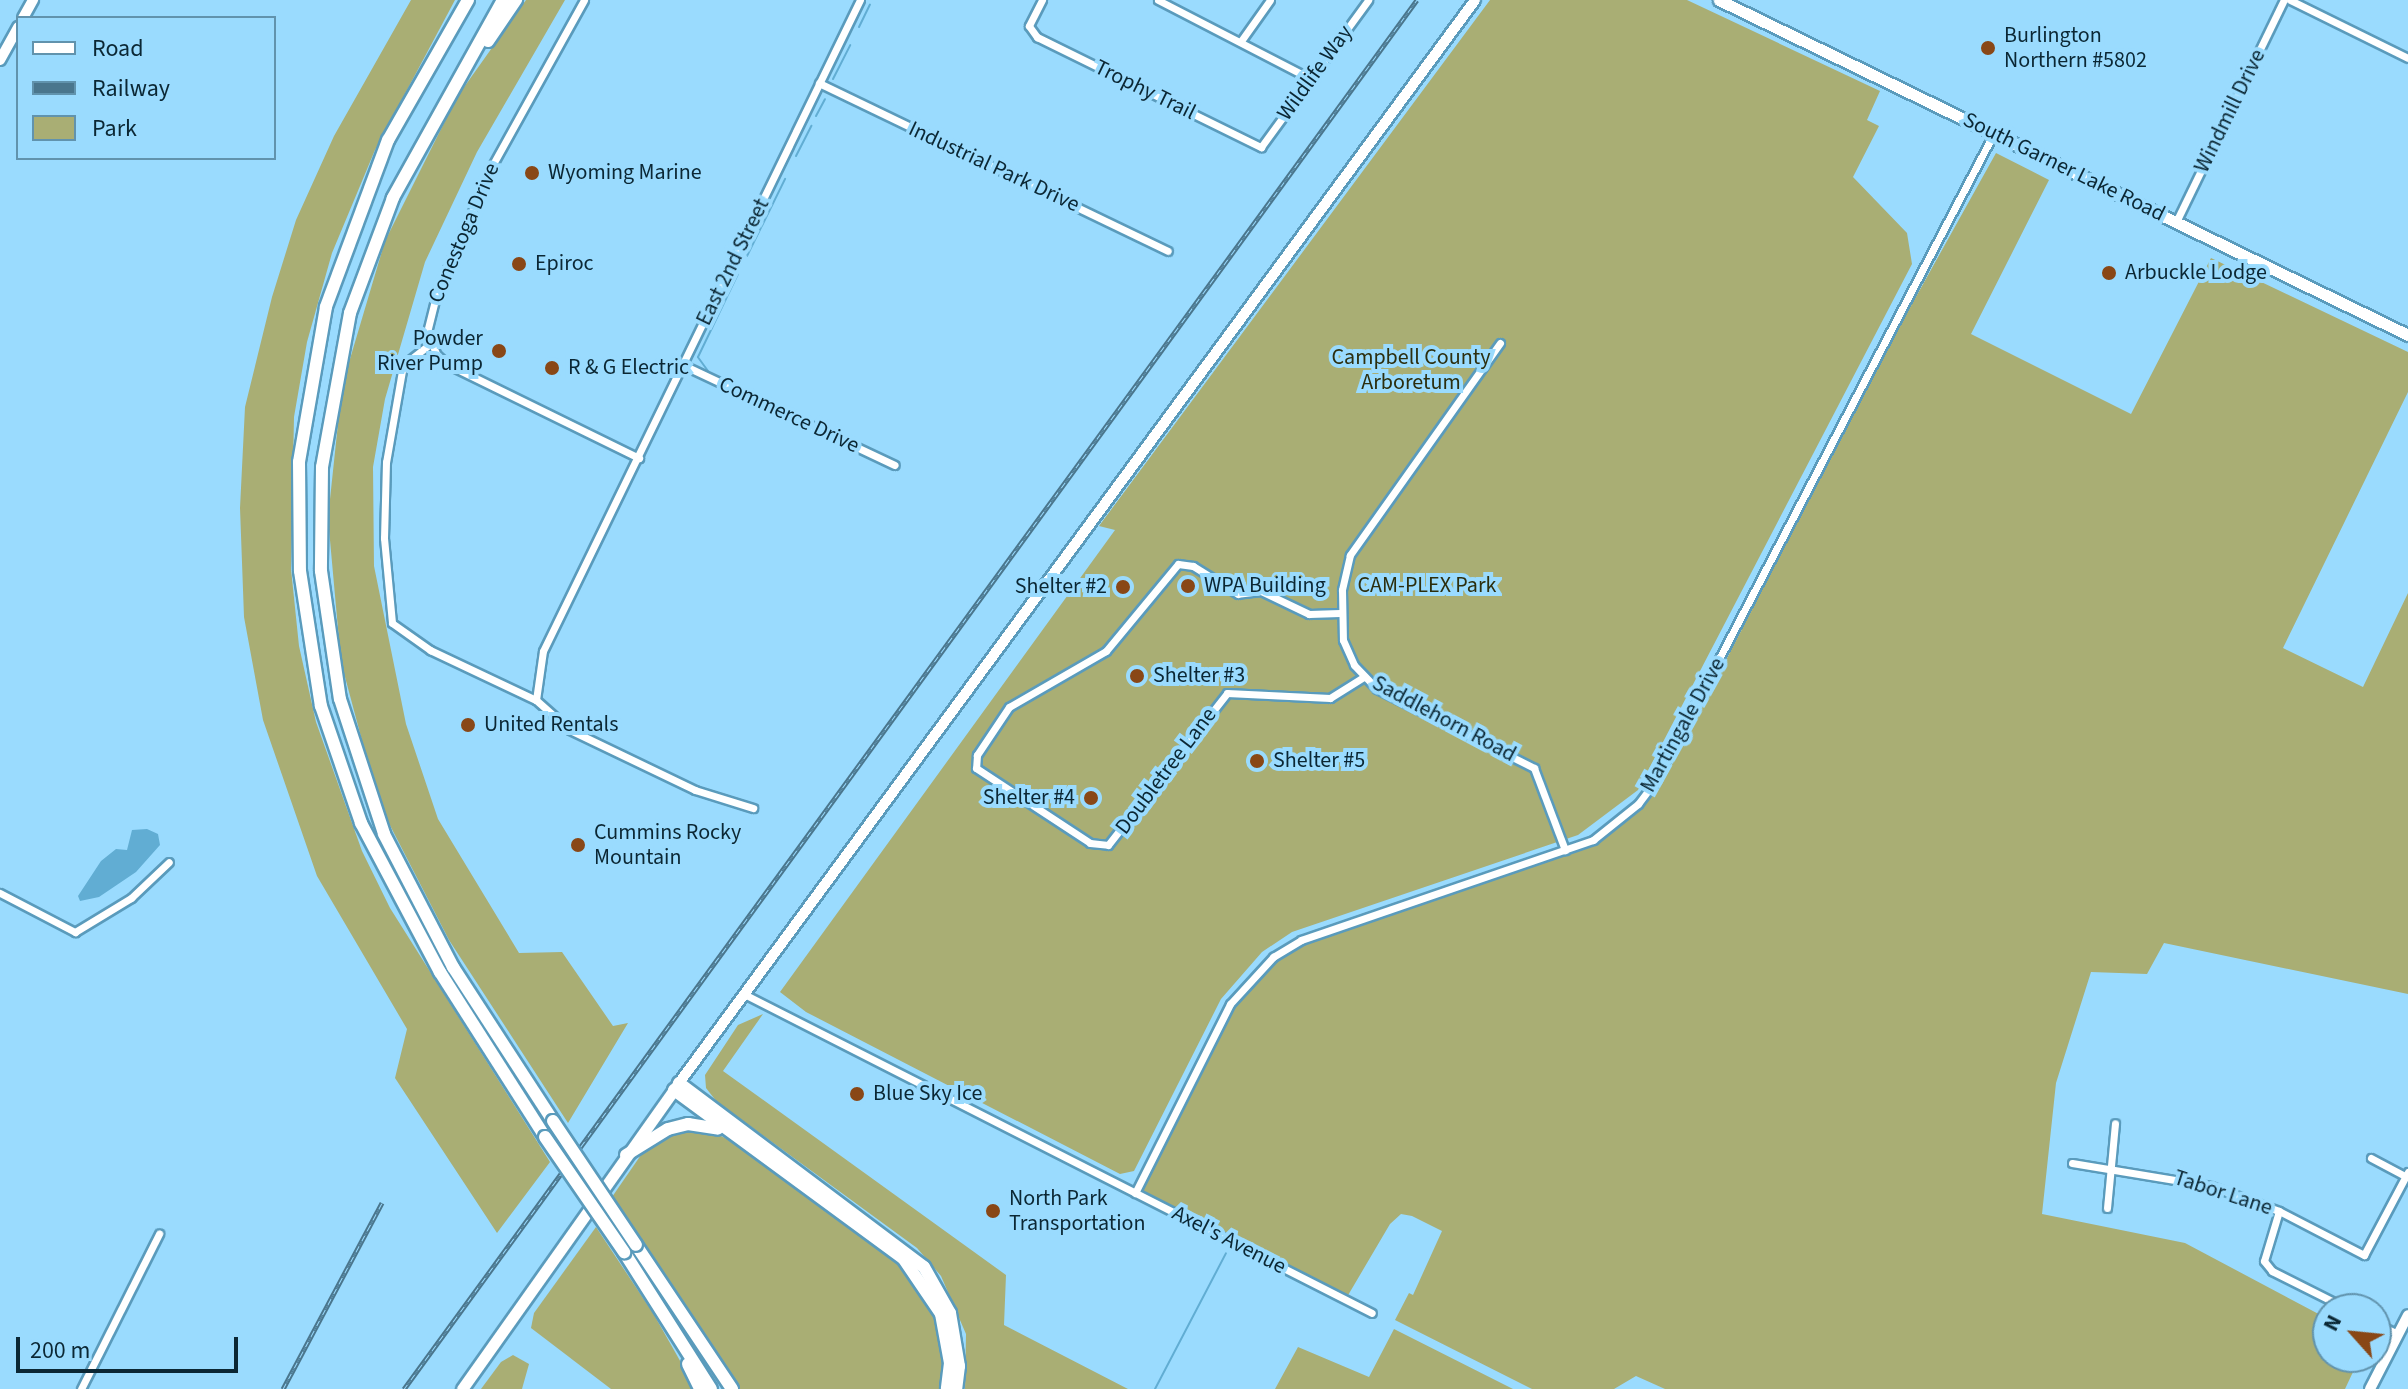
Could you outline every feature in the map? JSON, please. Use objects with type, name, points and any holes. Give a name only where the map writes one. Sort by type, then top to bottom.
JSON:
[{"type":"highway","points":[[460,0],[388,140],[326,307],[305,412],[299,510],[311,656],[338,760],[394,891],[545,1137],[624,1252],[731,1389]]},
{"type":"highway","points":[[388,140],[468,0]]},
{"type":"highway","points":[[503,0],[431,126],[378,232],[340,356],[320,500],[328,637],[353,748],[384,834],[453,967],[636,1245],[711,1389]]},
{"type":"highway","points":[[431,126],[516,0]]},
{"type":"highway","points":[[677,1087],[728,1132],[883,1242],[917,1274],[931,1293],[947,1338],[947,1389]]},
{"type":"highway","points":[[677,1087],[924,1267],[950,1313],[959,1366],[956,1389]]},
{"type":"highway","points":[[626,1155],[668,1129],[688,1124],[728,1132]]},
{"type":"highway","points":[[667,1304],[700,1389]]},
{"type":"main road","points":[[462,1389],[626,1155],[1475,0]]},
{"type":"main road","name":"South Garner Lake Road","points":[[1719,0],[2408,335]]},
{"type":"main road","points":[[0,60],[16,31]]},
{"type":"main road","points":[[2370,1389],[2408,1315]]},
{"type":"street","name":"Conestoga Drive","points":[[430,344],[429,316],[469,216],[584,0]]},
{"type":"street","name":"East 2nd Street","points":[[536,700],[543,651],[860,0]]},
{"type":"street","name":"Trophy Trail","points":[[1042,0],[1030,33],[1261,147]]},
{"type":"street","points":[[1158,0],[1311,79]]},
{"type":"street","points":[[1241,41],[1270,0]]},
{"type":"street","name":"Wildlife Way","points":[[1261,147],[1368,0]]},
{"type":"street","points":[[2287,0],[2408,58]]},
{"type":"street","name":"Windmill Drive","points":[[2176,222],[2287,0]]},
{"type":"street","name":"Industrial Park Drive","points":[[819,83],[1168,251]]},
{"type":"street","name":"Martingale Drive","points":[[1135,1193],[1230,1004],[1273,957],[1301,940],[1565,850],[1618,822],[1654,783],[1994,133]]},
{"type":"street","name":"Saddlehorn Road","points":[[1500,343],[1360,537],[1345,570],[1340,613],[1347,652],[1364,677],[1377,689],[1534,768],[1565,850]]},
{"type":"street","points":[[639,458],[447,364],[430,344],[403,365],[386,462],[384,538],[392,623],[430,650],[536,700],[570,730],[695,790],[753,808]]},
{"type":"street","name":"Commerce Drive","points":[[683,365],[895,465]]},
{"type":"street","name":"Doubletree Lane","points":[[1340,613],[1317,615],[1261,591],[1238,594],[1193,566],[1178,564],[1106,651],[1009,707],[977,755],[976,768],[1090,843],[1108,845],[1227,693],[1330,698],[1364,677]]},
{"type":"street","points":[[0,893],[75,932],[131,898],[169,862]]},
{"type":"street","name":"Axel's Avenue","points":[[744,994],[1372,1313]]},
{"type":"street","points":[[2107,1208],[2115,1123]]},
{"type":"street","points":[[2371,1158],[2407,1175]]},
{"type":"street","name":"Tabor Lane","points":[[2072,1163],[2111,1166],[2211,1186],[2279,1211],[2364,1255],[2407,1175]]},
{"type":"street","points":[[2279,1211],[2264,1261],[2272,1271],[2316,1293]]},
{"type":"street","points":[[81,1389],[159,1234]]},
{"type":"street","points":[[2392,1331],[2398,1334]]},
{"type":"green space","points":[[411,0],[455,0],[375,150],[332,253],[307,342],[294,417],[291,569],[299,646],[316,722],[362,851],[390,908],[550,1162],[497,1233],[395,1078],[407,1029],[317,876],[263,720],[244,617],[240,508],[245,407],[272,297],[296,220],[334,136]]},
{"type":"green space","points":[[526,0],[565,0],[477,152],[425,262],[385,399],[373,467],[374,566],[406,724],[438,819],[519,953],[562,952],[613,1026],[628,1023],[568,1123],[449,940],[379,804],[341,662],[328,518],[342,386],[385,241],[457,97]]},
{"type":"green space","name":"CAM-PLEX Park","points":[[1490,0],[1687,0],[1880,91],[1867,120],[1879,126],[1853,177],[1907,233],[1912,264],[1638,790],[1578,835],[1292,932],[1262,952],[1221,999],[1134,1171],[1120,1174],[806,1012],[780,992],[1115,530],[1099,526]]},
{"type":"green space","points":[[1996,153],[2049,180],[1971,334],[2131,414],[2211,258],[2408,352],[2408,392],[2283,648],[2363,687],[2408,593],[2408,994],[2164,943],[2147,974],[2091,972],[2056,1083],[2042,1214],[2185,1243],[2312,1310],[2312,1373],[2352,1373],[2345,1389],[1665,1389],[1636,1376],[1614,1389],[1532,1389],[1395,1320],[1409,1293],[1413,1295],[1442,1231],[1401,1214],[1390,1224],[1347,1297],[1145,1194],[1143,1188],[1234,1007],[1277,961],[1302,945],[1595,844],[1641,810],[1662,784],[1883,356]]},
{"type":"green space","points":[[763,1014],[723,1071],[1006,1275],[1004,1325],[1128,1389],[965,1389],[966,1334],[941,1276],[917,1248],[717,1102],[706,1088],[705,1075],[738,1025]]},
{"type":"green space","points":[[690,1129],[709,1130],[729,1140],[911,1273],[934,1310],[945,1360],[942,1389],[737,1389],[612,1197],[643,1152],[661,1137]]},
{"type":"green space","points":[[596,1227],[653,1313],[696,1389],[611,1389],[531,1328],[534,1313]]},
{"type":"green space","points":[[1394,1329],[1513,1389],[1275,1389],[1298,1347],[1369,1377]]},
{"type":"green space","points":[[513,1355],[529,1364],[522,1389],[481,1389],[501,1362]]},
{"type":"water","points":[[147,829],[158,834],[160,845],[136,872],[99,897],[80,901],[78,896],[101,861],[116,849],[127,850],[132,830]]},
{"type":"waterway","points":[[859,27],[870,4]]},
{"type":"waterway","points":[[833,79],[850,45]]},
{"type":"waterway","points":[[816,116],[825,99]]},
{"type":"waterway","points":[[796,156],[811,126]]},
{"type":"waterway","points":[[747,256],[785,179]]},
{"type":"waterway","points":[[708,371],[698,357],[738,274]]},
{"type":"waterway","points":[[1155,1389],[1226,1253]]},
{"type":"railway","points":[[404,1389],[1417,0]]},
{"type":"railway","points":[[283,1389],[382,1203]]},
{"type":"place","name":"Burlington Northern #5802","points":[[1988,48]]},
{"type":"place","name":"Wyoming Marine","points":[[532,173]]},
{"type":"place","name":"Epiroc","points":[[519,264]]},
{"type":"place","name":"Arbuckle Lodge","points":[[2109,273]]},
{"type":"place","name":"Powder River Pump","points":[[499,351]]},
{"type":"place","name":"R & G Electric","points":[[552,368]]},
{"type":"place","name":"WPA Building","points":[[1188,586]]},
{"type":"place","name":"Shelter #2","points":[[1123,587]]},
{"type":"place","name":"Shelter #3","points":[[1137,676]]},
{"type":"place","name":"United Rentals","points":[[468,725]]},
{"type":"place","name":"Shelter #5","points":[[1257,761]]},
{"type":"place","name":"Shelter #4","points":[[1091,798]]},
{"type":"place","name":"Cummins Rocky Mountain","points":[[578,845]]},
{"type":"place","name":"Blue Sky Ice","points":[[857,1094]]},
{"type":"place","name":"North Park Transportation","points":[[993,1211]]},
{"type":"park label","name":"Campbell County Arboretum","points":[[1411,370]]}]
